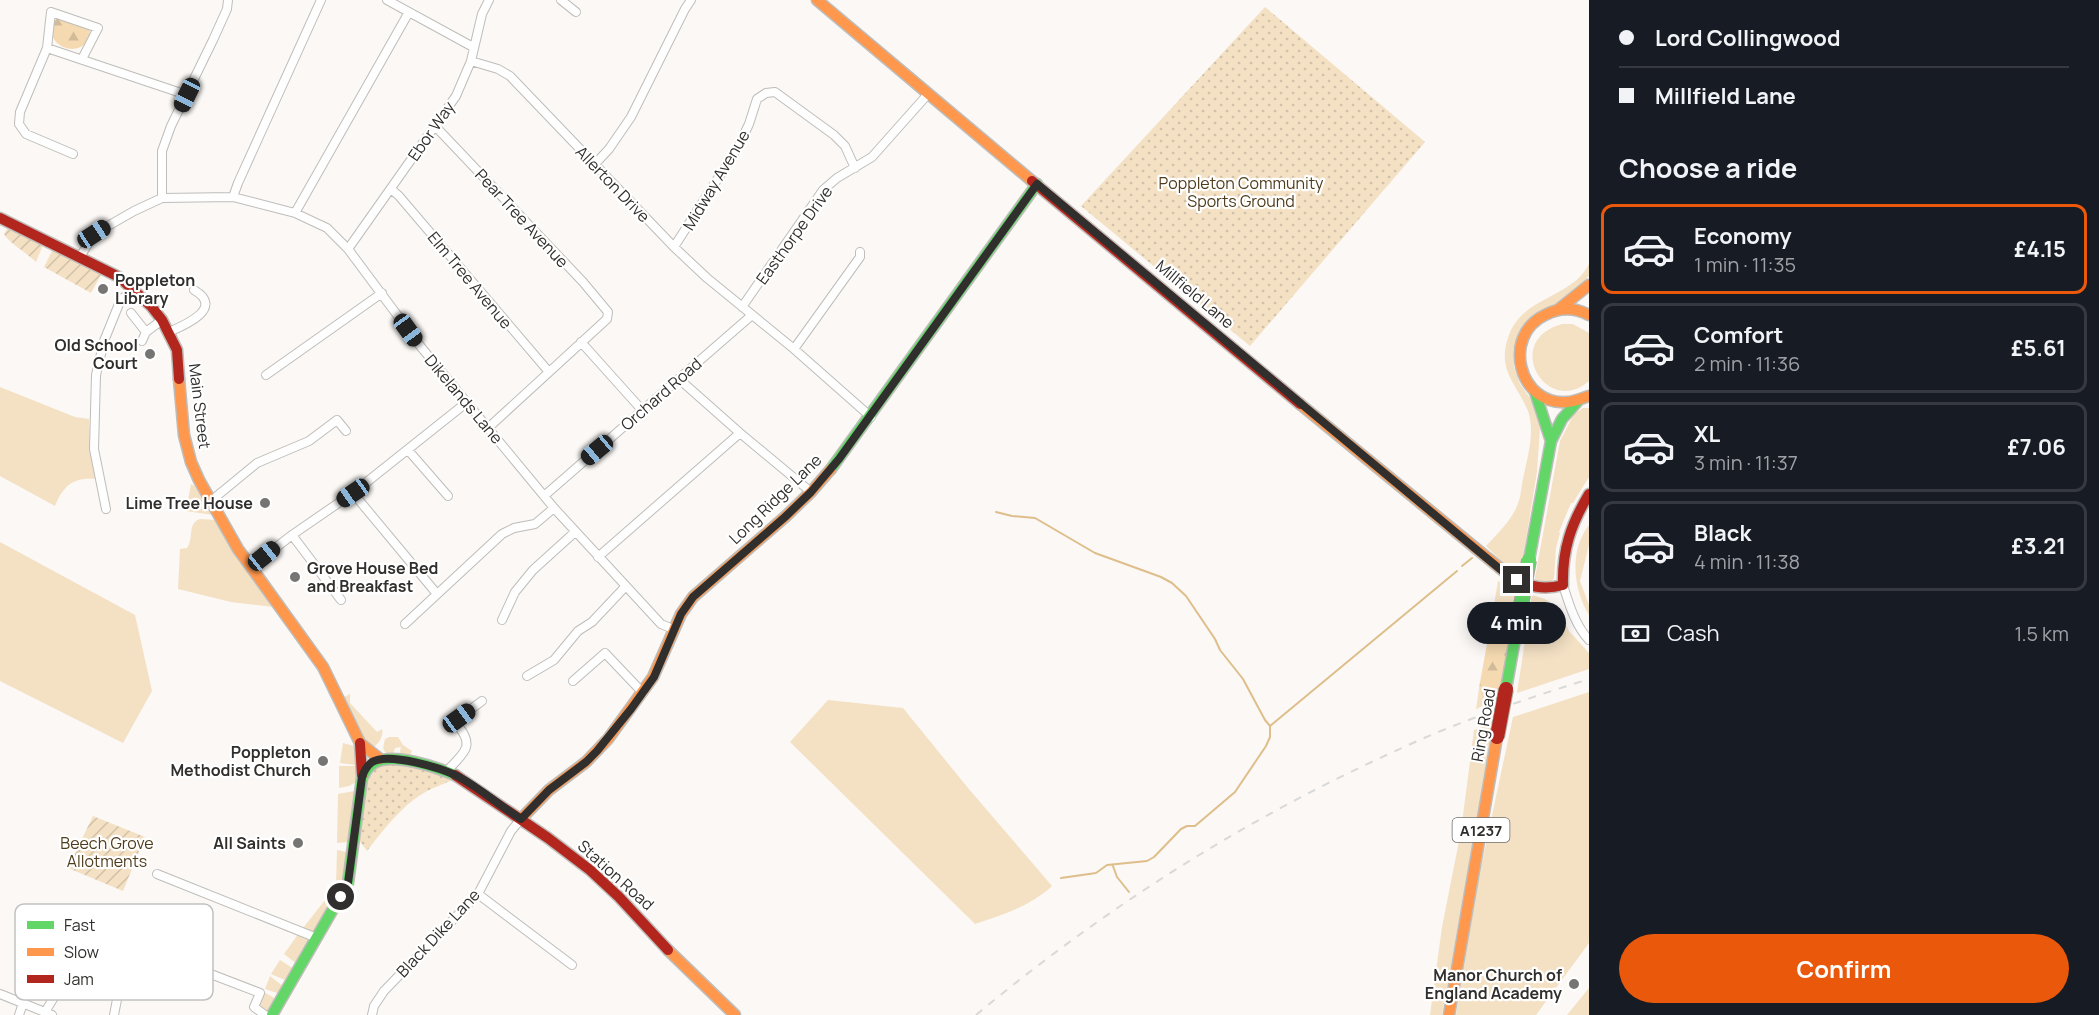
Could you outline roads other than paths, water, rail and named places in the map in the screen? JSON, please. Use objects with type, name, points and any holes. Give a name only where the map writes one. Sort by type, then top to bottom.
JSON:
[{"type":"main road","name":"Millfield Lane","points":[[817,0],[1507,575],[1537,588],[1550,589],[1563,585]]},
{"type":"main road","name":"Long Ridge Lane","points":[[521,819],[549,790],[586,762],[608,739],[654,677],[673,629],[693,597],[811,492],[839,459],[1037,184]]},
{"type":"main road","name":"Main Street","points":[[0,218],[119,277],[135,290],[165,326],[177,350],[184,435],[199,480],[238,549],[322,667],[360,743]]},
{"type":"main road","name":"A1237","points":[[1586,398],[1560,402],[1542,397],[1535,392],[1523,376],[1518,357],[1521,338],[1526,329],[1540,315],[1559,309],[1589,285]]},
{"type":"main road","points":[[1559,309],[1576,310],[1589,315]]},
{"type":"main road","name":"Ring Road","points":[[1535,392],[1551,441]]},
{"type":"main road","name":"Ring Road","points":[[1449,1015],[1551,441],[1562,419],[1586,398]]},
{"type":"main road","points":[[1563,585],[1564,545],[1572,523],[1589,494]]},
{"type":"main road","points":[[360,743],[380,759],[372,763],[362,777]]},
{"type":"main road","points":[[272,1015],[348,883],[362,777],[360,743]]},
{"type":"main road","name":"Station Road","points":[[380,759],[401,760],[453,774],[521,819],[590,871],[642,920],[698,981],[735,1015]]},
{"type":"street","points":[[162,198],[160,178],[162,152],[227,9],[228,0]]},
{"type":"street","points":[[233,197],[321,0]]},
{"type":"street","points":[[387,0],[472,47]]},
{"type":"street","name":"Ebor Way","points":[[348,249],[456,96],[471,62],[472,47],[482,14],[489,0]]},
{"type":"street","points":[[561,0],[576,12]]},
{"type":"street","points":[[594,165],[609,149],[631,117],[679,19],[691,0]]},
{"type":"street","points":[[73,154],[26,134],[19,124],[20,112],[47,48],[51,12],[98,28],[82,59]]},
{"type":"street","points":[[296,213],[409,12]]},
{"type":"street","points":[[47,48],[187,95]]},
{"type":"street","name":"Allerton Drive","points":[[471,62],[498,69],[510,76],[674,247],[871,417]]},
{"type":"street","name":"Midway Avenue","points":[[674,247],[738,147],[757,99],[766,93],[775,92],[834,135],[845,146],[855,168]]},
{"type":"street","name":"Easthorpe Drive","points":[[742,307],[823,190],[837,178],[872,157],[928,94]]},
{"type":"street","name":"Pear Tree Avenue","points":[[435,126],[583,282],[608,312],[607,319],[581,342]]},
{"type":"street","name":"Elm Tree Avenue","points":[[391,189],[549,372]]},
{"type":"street","name":"Dikelands Lane","points":[[80,257],[94,234],[162,198],[233,197],[296,213],[327,228],[348,249],[421,348],[554,508],[661,624],[673,629]]},
{"type":"street","points":[[794,349],[860,257],[860,252]]},
{"type":"street","points":[[106,509],[94,449],[96,375],[104,341],[121,299],[135,290]]},
{"type":"street","points":[[142,340],[146,332],[191,322],[204,310],[206,301],[204,296],[194,290]]},
{"type":"street","points":[[266,375],[382,293]]},
{"type":"street","points":[[131,313],[146,332]]},
{"type":"street","name":"Orchard Road","points":[[544,496],[752,315]]},
{"type":"street","points":[[488,428],[581,342],[642,410]]},
{"type":"street","points":[[679,379],[811,492]]},
{"type":"street","points":[[251,567],[292,535],[353,493],[466,403]]},
{"type":"street","points":[[212,500],[257,464],[309,441],[337,420],[346,431]]},
{"type":"street","points":[[598,557],[740,433]]},
{"type":"street","points":[[408,450],[448,496]]},
{"type":"street","points":[[353,493],[437,594]]},
{"type":"street","points":[[405,624],[502,534],[514,528],[535,524],[554,508]]},
{"type":"street","points":[[502,620],[515,592],[527,577],[575,532]]},
{"type":"street","points":[[292,535],[341,600]]},
{"type":"street","points":[[1563,585],[1572,613],[1583,634],[1589,640]]},
{"type":"street","points":[[527,676],[554,660],[578,631],[592,622],[625,587]]},
{"type":"street","points":[[573,681],[605,653],[643,693]]},
{"type":"street","points":[[453,774],[468,744],[467,738],[459,727],[459,718],[482,701]]},
{"type":"street","name":"Black Dike Lane","points":[[372,1015],[374,1006],[384,991],[478,894],[511,831],[521,819]]},
{"type":"street","points":[[157,874],[317,938]]},
{"type":"street","points":[[478,894],[572,965]]},
{"type":"street","points":[[213,975],[260,993],[254,1007],[265,1015]]},
{"type":"street","points":[[0,994],[48,1014],[55,1000]]},
{"type":"street","points":[[114,1015],[117,1000]]},
{"type":"street","points":[[19,1015],[22,1003]]},
{"type":"waterway","points":[[996,512],[1035,518],[1095,553],[1172,583],[1186,596],[1220,650],[1243,679],[1270,726]]},
{"type":"waterway","points":[[1462,566],[1472,558]]},
{"type":"waterway","points":[[1061,878],[1096,873],[1107,865],[1147,861],[1154,857],[1181,829],[1195,826],[1235,792],[1266,746],[1270,737],[1270,726],[1457,571]]},
{"type":"waterway","points":[[1113,866],[1117,877],[1129,892]]},
{"type":"railway","points":[[976,1015],[1025,975],[1127,901],[1234,834],[1345,775],[1402,748],[1471,719],[1589,679]]},
{"type":"place","name":"Poppleton Library","points":[[103,289]]},
{"type":"place","name":"Old School Court","points":[[150,354]]},
{"type":"place","name":"Lime Tree House","points":[[265,503]]},
{"type":"place","name":"Grove House Bed and Breakfast","points":[[295,577]]},
{"type":"place","name":"Poppleton Methodist Church","points":[[323,761]]},
{"type":"place","name":"All Saints","points":[[298,843]]},
{"type":"place","name":"Manor Church of England Academy","points":[[1574,984]]},
{"type":"park label","name":"Poppleton Community Sports Ground","points":[[1241,192]]},
{"type":"park label","name":"Beech Grove Allotments","points":[[107,852]]}]
